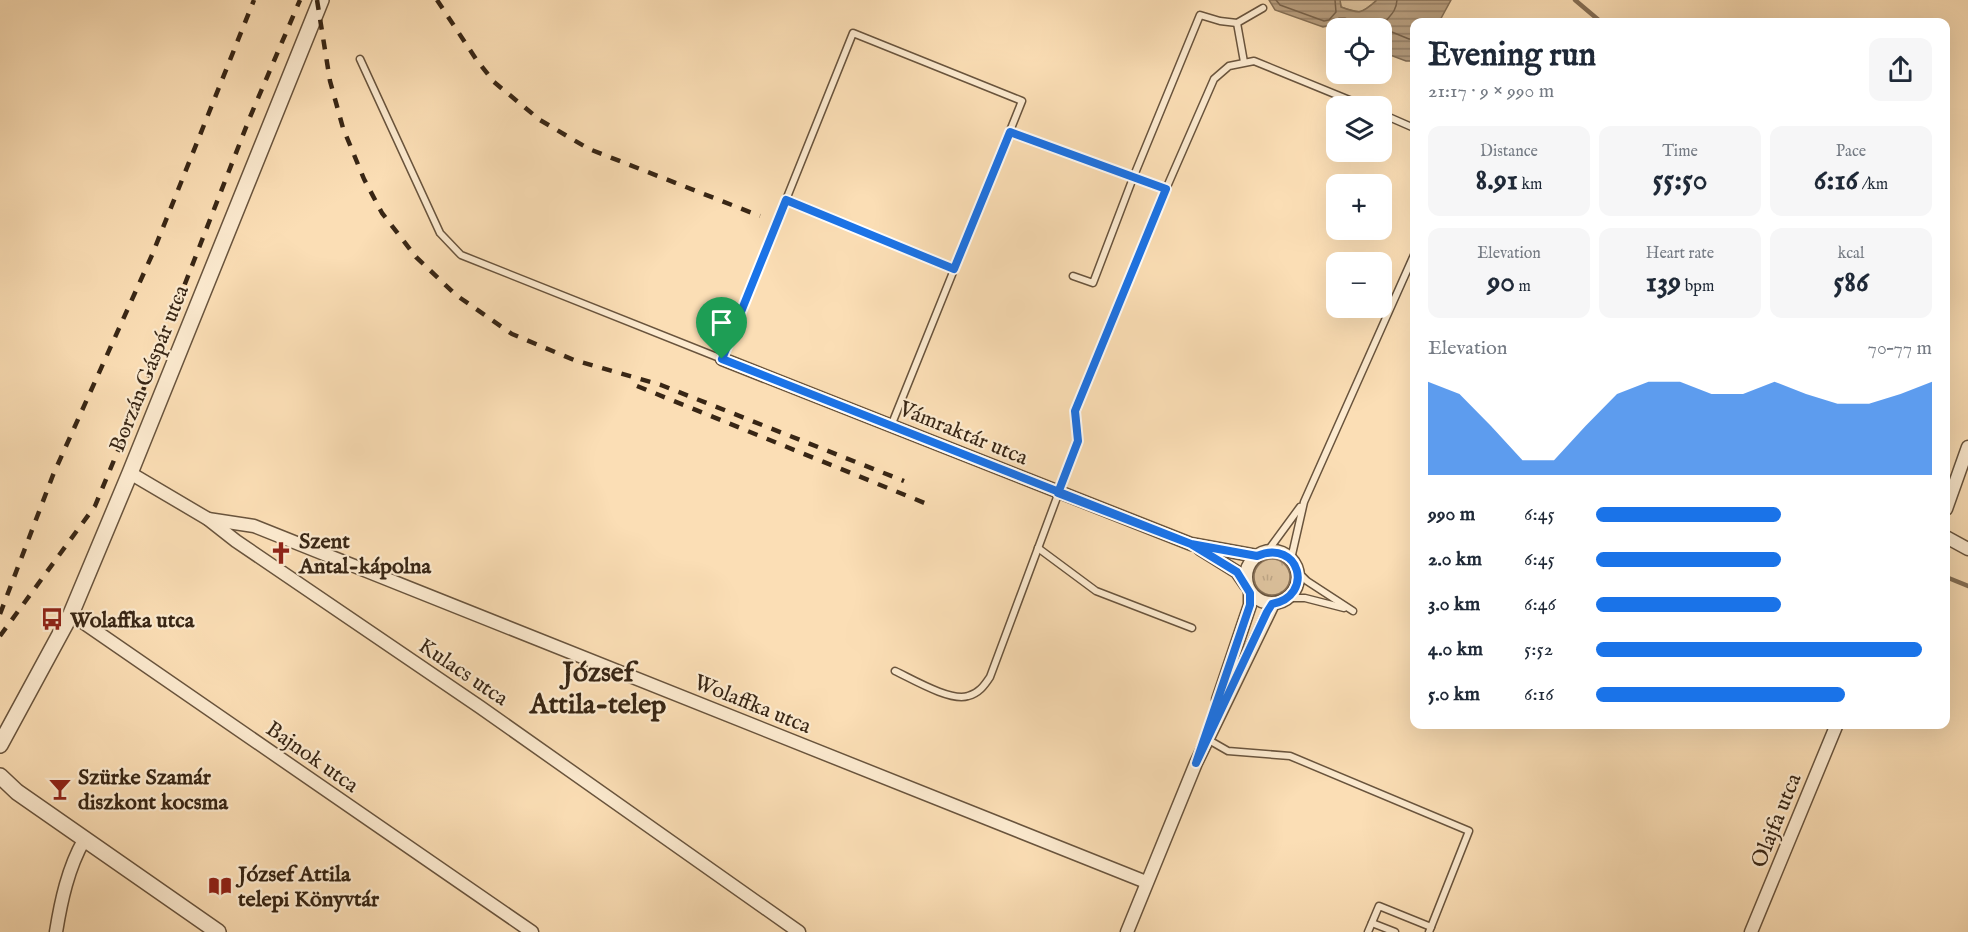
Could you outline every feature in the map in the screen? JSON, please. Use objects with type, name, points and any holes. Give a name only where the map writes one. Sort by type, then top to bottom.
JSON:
[{"type":"street","name":"Borzán Gáspár utca","points":[[0,745],[70,614],[130,473],[321,0]]},
{"type":"street","name":"Vámraktár utca","points":[[722,359],[1191,544],[1237,572],[1248,589]]},
{"type":"street","points":[[1950,498],[1968,447]]},
{"type":"street","name":"Kulacs utca","points":[[130,473],[208,519],[236,542],[489,714],[799,932]]},
{"type":"street","name":"Wolaffka utca","points":[[208,519],[254,526],[1146,882]]},
{"type":"street","points":[[1950,539],[1968,549]]},
{"type":"street","name":"Vámraktár utca","points":[[1191,544],[1262,554]]},
{"type":"street","points":[[1196,763],[1250,605],[1246,574],[1249,564],[1262,554],[1276,551],[1291,559],[1297,571],[1297,584],[1288,598],[1272,604],[1264,603],[1248,589]]},
{"type":"street","points":[[1127,932],[1196,763],[1272,604]]},
{"type":"street","name":"Bajnok utca","points":[[70,614],[532,932]]},
{"type":"street","name":"Olajfa utca","points":[[1751,932],[1835,729]]},
{"type":"street","points":[[0,776],[17,792],[84,840],[218,932]]},
{"type":"street","points":[[56,932],[59,908],[76,854],[84,840]]},
{"type":"lane","points":[[1073,276],[1093,283],[1200,15],[1237,23],[1263,8]]},
{"type":"lane","points":[[1237,23],[1244,62]]},
{"type":"lane","points":[[360,59],[440,233],[461,255],[722,359],[853,33],[1022,101],[891,426]]},
{"type":"lane","points":[[895,671],[949,695],[966,697],[980,690],[990,677],[1078,441],[1075,411],[1214,78],[1229,66],[1254,61],[1340,96]]},
{"type":"lane","points":[[1392,118],[1410,126]]},
{"type":"lane","points":[[1010,132],[1166,189]]},
{"type":"lane","points":[[786,200],[954,269]]},
{"type":"lane","points":[[1291,559],[1304,501],[1410,264]]},
{"type":"lane","points":[[1262,554],[1304,501]]},
{"type":"lane","points":[[1038,548],[1096,591],[1192,628]]},
{"type":"lane","points":[[1288,598],[1305,598],[1353,611],[1297,571]]},
{"type":"lane","points":[[1207,739],[1228,751],[1290,756],[1468,831],[1430,929],[1379,906],[1368,932]]},
{"type":"lane","points":[[1372,923],[1395,932]]},
{"type":"green space","points":[[1340,0],[1377,0],[1368,8],[1357,12],[1341,7]]},
{"type":"green space","points":[[1272,559],[1285,564],[1290,577],[1285,590],[1272,595],[1259,590],[1254,577],[1259,564]]},
{"type":"water","points":[[1269,0],[1340,0],[1341,7],[1357,12],[1364,10],[1377,0],[1451,0],[1441,18],[1410,18],[1410,61],[1392,56],[1392,18],[1326,18],[1326,26],[1275,10]]},
{"type":"waterway","points":[[1575,0],[1596,18]]},
{"type":"waterway","points":[[1950,579],[1968,586]]},
{"type":"railway","points":[[0,614],[53,475],[152,255],[254,0]]},
{"type":"railway","points":[[0,636],[95,506],[151,371],[250,117],[300,0]]},
{"type":"railway","points":[[317,0],[330,81],[343,128],[364,179],[382,213],[416,257],[456,295],[512,334],[574,360],[661,385],[904,481]]},
{"type":"railway","points":[[437,0],[494,82],[540,120],[589,149],[760,216]]},
{"type":"railway","points":[[637,386],[932,506]]},
{"type":"place","name":"Szent Antal-kápolna","points":[[281,553]]},
{"type":"place","name":"Wolaffka utca","points":[[52,619]]},
{"type":"place","name":"Szürke Szamár diszkont kocsma","points":[[60,789]]},
{"type":"place","name":"József Attila telepi Könyvtár","points":[[220,886]]},
{"type":"district","name":"József Attila-telep","points":[[598,687]]},
{"type":"route","points":[[722,359],[786,200],[954,269],[1010,132],[1166,189],[1075,411],[1078,441],[1058,493],[1125,518],[1191,544],[1257,556],[1276,551],[1291,559],[1296,567],[1298,575],[1294,591],[1288,598],[1272,604],[1267,612],[1196,763],[1250,605],[1250,593],[1237,572],[1191,544],[1058,493],[970,459],[722,359]]}]
